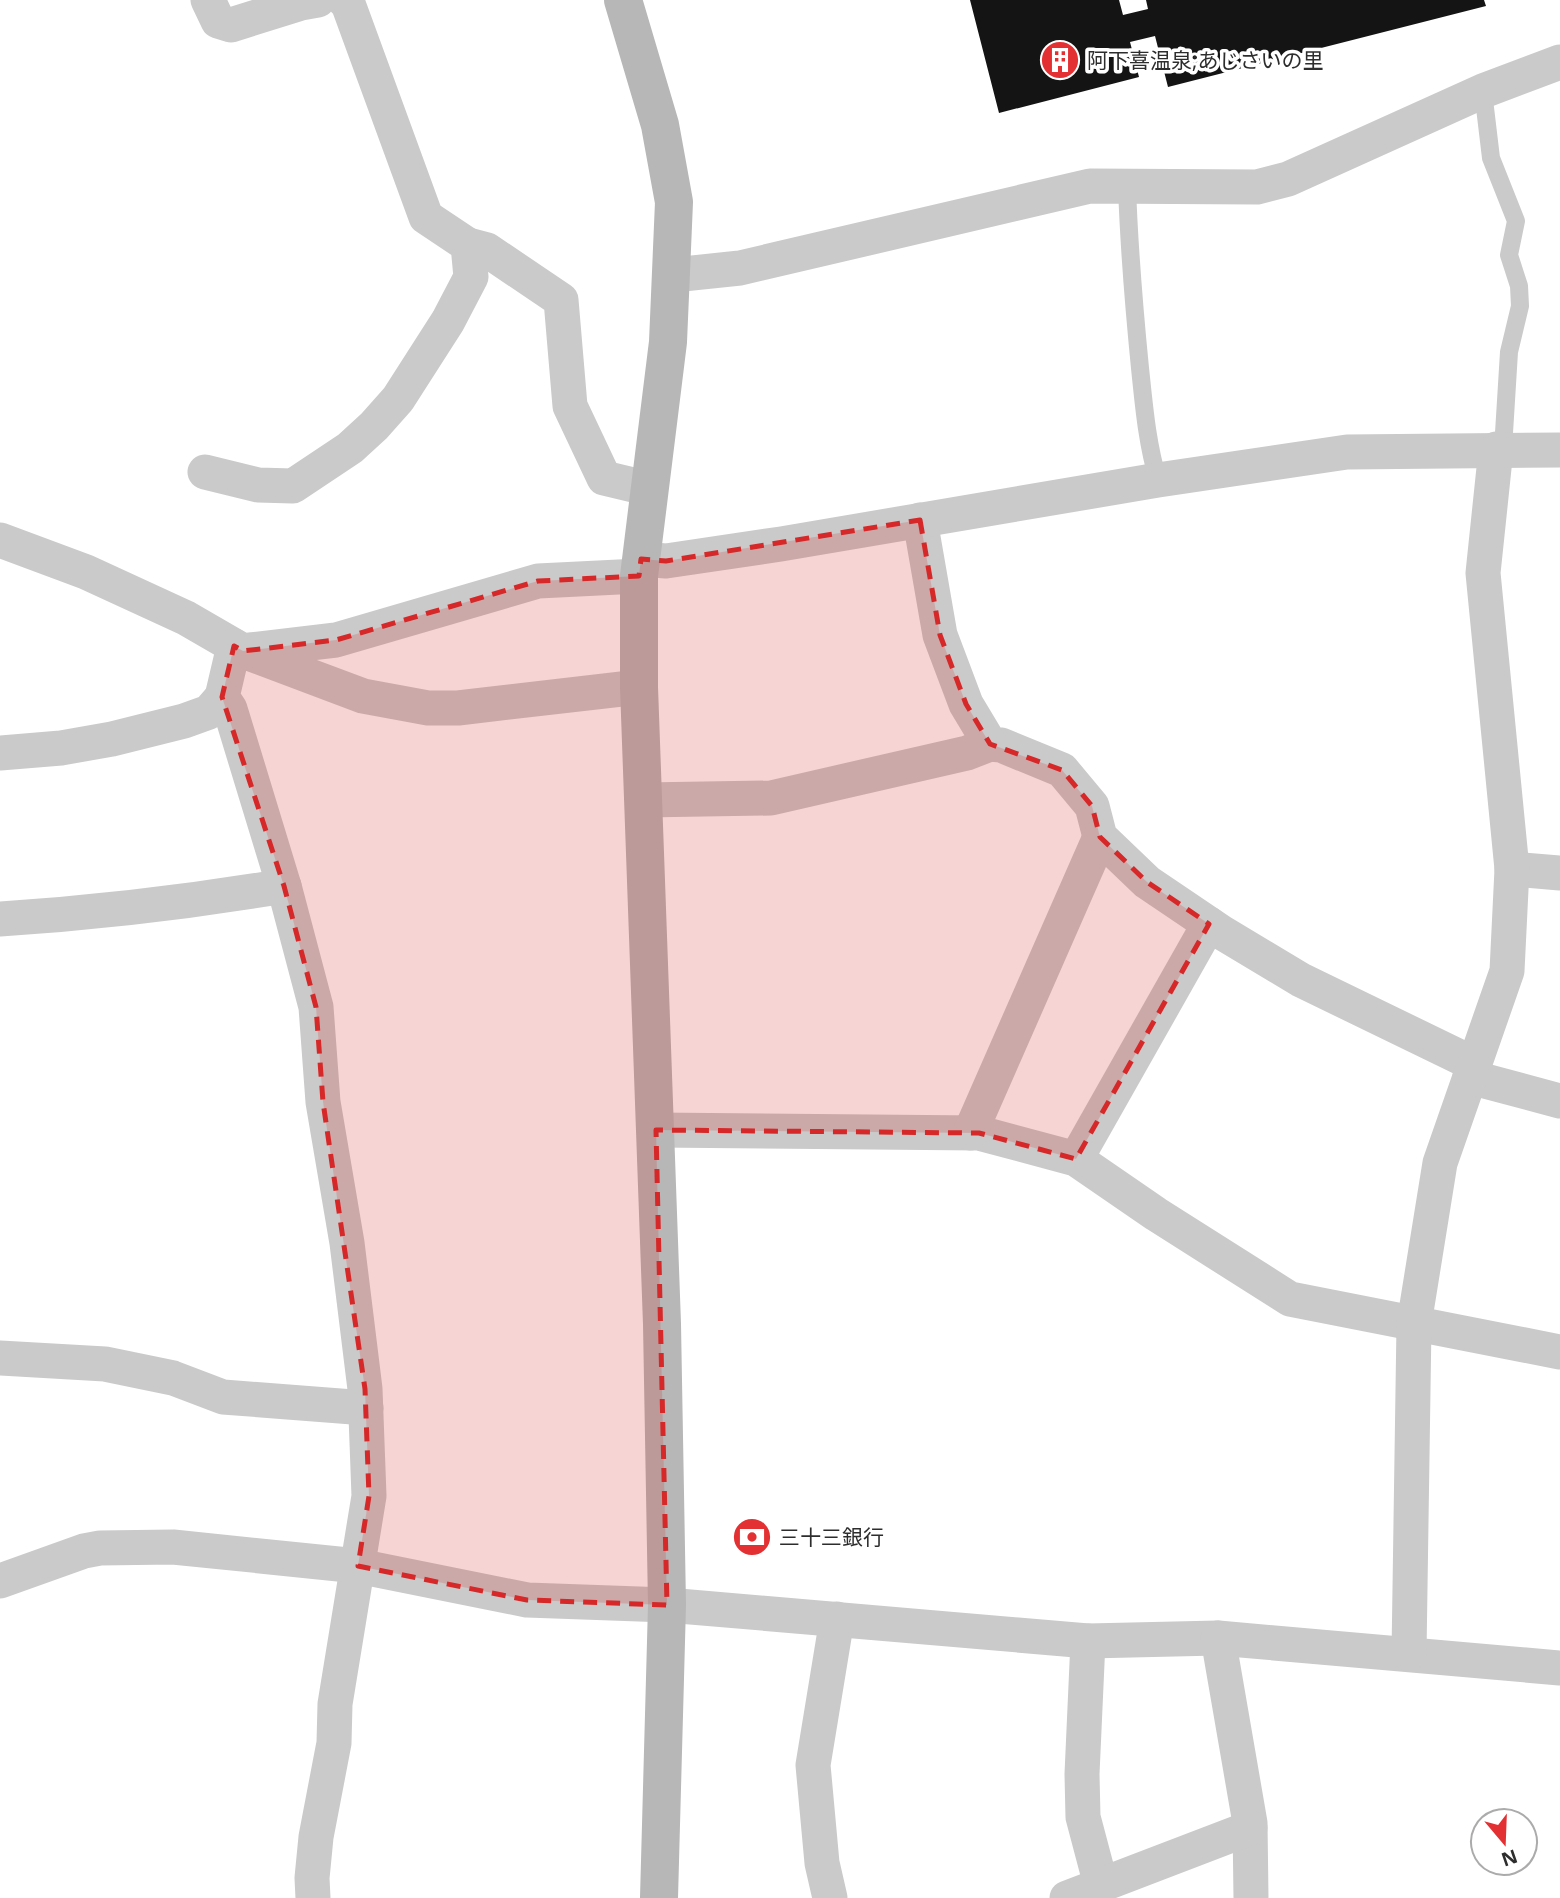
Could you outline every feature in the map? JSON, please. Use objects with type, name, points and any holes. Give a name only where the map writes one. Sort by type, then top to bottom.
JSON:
[{"type":"street","points":[[208,0],[218,21],[230,25],[318,0]]},
{"type":"street","points":[[344,0],[426,217],[468,246],[487,250],[561,300],[570,406],[604,478],[650,489]]},
{"type":"street","points":[[623,0],[660,125],[674,202],[673,275],[668,342],[640,567],[639,687],[656,1130],[667,1605],[659,1898]]},
{"type":"street","points":[[673,275],[740,268],[1090,186],[1257,187],[1288,179],[1483,91],[1560,62]]},
{"type":"street","points":[[205,472],[258,485],[293,486],[350,448],[398,399],[448,321],[471,276],[468,246]]},
{"type":"street","points":[[1409,1654],[1414,1324],[1440,1163],[1507,971],[1512,869],[1483,572],[1499,449]]},
{"type":"street","points":[[238,648],[336,640],[538,581],[640,567],[1158,480],[1347,452],[1560,450]]},
{"type":"street","points":[[920,520],[940,635],[966,704],[990,744]]},
{"type":"street","points":[[0,540],[86,572],[186,618],[238,648],[363,696],[428,708],[458,708],[639,687]]},
{"type":"street","points":[[0,753],[61,748],[112,739],[209,712],[222,697],[238,648]]},
{"type":"street","points":[[222,697],[230,709],[284,886],[316,1007],[323,1102],[346,1242],[366,1408],[369,1496],[335,1704],[334,1743],[316,1837],[313,1898]]},
{"type":"street","points":[[644,800],[771,798],[968,753],[990,744],[1001,745],[1062,769],[1092,806],[1100,837],[1147,882],[1209,924],[1301,980],[1472,1070],[1560,1101]]},
{"type":"street","points":[[970,1133],[1100,837]]},
{"type":"street","points":[[1512,869],[1560,873]]},
{"type":"street","points":[[0,919],[90,914],[177,904],[284,886]]},
{"type":"street","points":[[1076,1159],[1209,924]]},
{"type":"street","points":[[656,1130],[979,1133],[1076,1159],[1156,1214],[1290,1299],[1560,1352]]},
{"type":"street","points":[[0,1358],[105,1364],[173,1378],[223,1397],[366,1408]]},
{"type":"street","points":[[0,1581],[84,1551],[100,1548],[173,1547],[358,1566],[527,1600],[667,1605],[1088,1641],[1218,1638],[1560,1668]]},
{"type":"street","points":[[830,1898],[822,1863],[813,1765],[836,1619]]},
{"type":"street","points":[[1218,1638],[1250,1828],[1251,1898]]},
{"type":"street","points":[[1088,1641],[1082,1774],[1083,1816],[1101,1885]]},
{"type":"street","points":[[1067,1898],[1250,1828]]},
{"type":"lane","points":[[1483,91],[1490,158],[1516,221],[1509,255],[1519,286],[1520,306],[1509,352],[1499,449]]},
{"type":"lane","points":[[1127,186],[1130,252],[1148,446],[1158,480]]},
{"type":"highlighted area","points":[[920,520],[940,635],[966,704],[990,744],[1062,770],[1092,806],[1100,837],[1147,882],[1209,924],[1076,1159],[979,1133],[656,1130],[667,1605],[527,1600],[358,1566],[369,1496],[365,1389],[323,1102],[316,1007],[284,886],[222,697],[234,646],[243,651],[336,640],[538,581],[639,576],[641,559],[666,561]]},
{"type":"building","name":"阿下喜温泉;あじさいの里","points":[[970,0],[1119,0],[1123,15],[1148,9],[1146,0],[1484,0],[1486,6],[1168,87],[1155,36],[1130,42],[1139,77],[999,113]]},
{"type":"place","name":"阿下喜温泉;あじさいの里","points":[[1060,60]]},
{"type":"place","name":"三十三銀行","points":[[752,1537]]}]
